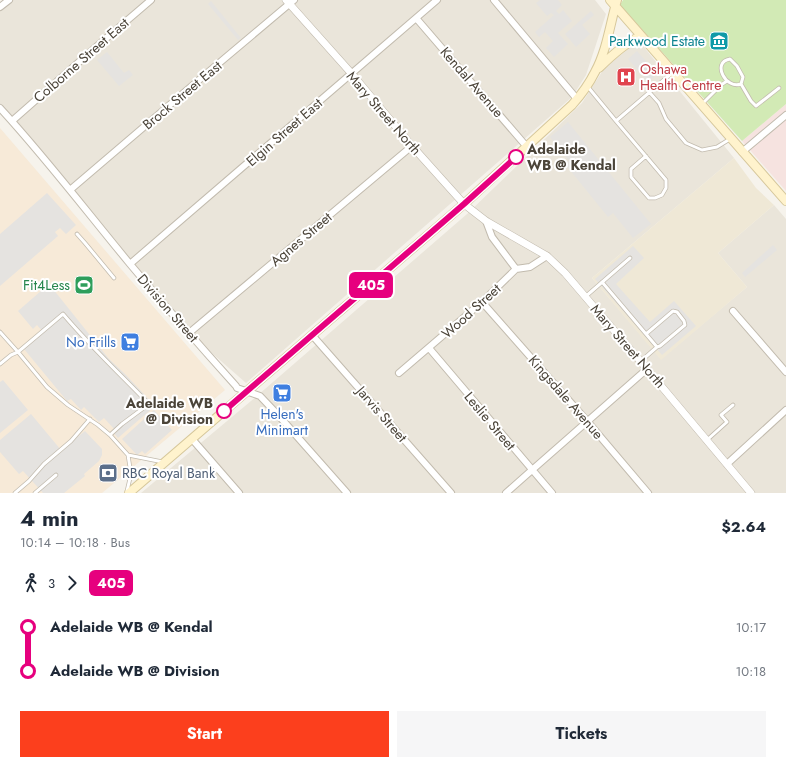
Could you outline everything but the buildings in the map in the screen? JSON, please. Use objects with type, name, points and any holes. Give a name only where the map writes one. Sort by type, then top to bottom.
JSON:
[{"type":"main road","points":[[614,2],[641,36],[786,201]]},
{"type":"main road","points":[[132,492],[464,204],[578,99],[596,71],[601,58],[614,2]]},
{"type":"main road","points":[[596,71],[628,42],[641,36]]},
{"type":"street","points":[[0,7],[9,0]]},
{"type":"street","name":"Colborne Street East","points":[[12,121],[151,0]]},
{"type":"street","name":"Elgin Street East","points":[[130,264],[437,0]]},
{"type":"street","points":[[494,0],[578,99]]},
{"type":"street","name":"Mary Street North","points":[[290,1],[412,146],[464,204],[486,221],[546,256],[565,273],[641,361],[751,493]]},
{"type":"street","name":"Brock Street East","points":[[70,190],[290,1]]},
{"type":"street","name":"Kendal Avenue","points":[[416,18],[527,146]]},
{"type":"street","name":"Division Street","points":[[0,108],[70,190],[130,264],[237,388],[260,396],[347,493]]},
{"type":"street","points":[[742,152],[786,115]]},
{"type":"street","name":"Agnes Street","points":[[189,333],[412,146]]},
{"type":"street","name":"Mary Street North","points":[[486,221],[492,237],[516,269]]},
{"type":"street","name":"Wood Street","points":[[399,373],[482,302],[516,269],[530,267],[546,256]]},
{"type":"street","name":"Kingsdale Avenue","points":[[482,302],[648,493]]},
{"type":"street","points":[[733,311],[786,372]]},
{"type":"street","name":"Jarvis Street","points":[[312,335],[451,493]]},
{"type":"street","name":"Leslie Street","points":[[428,348],[552,493]]},
{"type":"street","points":[[506,493],[647,369]]},
{"type":"street","points":[[727,464],[786,410]]},
{"type":"street","points":[[192,439],[239,493]]},
{"type":"lane","points":[[741,84],[735,86],[727,81],[721,72],[720,65],[723,61],[730,59],[735,63],[743,77],[741,84],[751,101],[756,106],[779,88]]},
{"type":"lane","points":[[616,121],[673,72]]},
{"type":"lane","points":[[701,105],[727,81]]},
{"type":"lane","points":[[587,86],[616,121],[646,156],[666,180],[666,188],[662,195],[655,198],[649,198],[630,177],[631,169],[646,156]]},
{"type":"lane","points":[[650,93],[659,104],[666,119],[686,143],[702,150],[717,147],[731,139]]},
{"type":"lane","points":[[77,234],[114,278]]},
{"type":"lane","points":[[585,297],[630,258]]},
{"type":"lane","points":[[602,282],[656,347]]},
{"type":"lane","points":[[641,361],[656,347],[660,346],[685,325],[684,321],[677,312],[673,311],[646,334]]},
{"type":"lane","points":[[0,364],[11,355],[18,352],[63,314],[110,366],[149,404],[110,435]]},
{"type":"lane","points":[[0,332],[47,387],[110,435],[128,455],[132,492]]},
{"type":"lane","points":[[707,440],[727,422],[722,415],[733,405]]},
{"type":"lane","points":[[15,493],[29,481],[44,464],[71,441],[90,419]]},
{"type":"lane","points":[[128,455],[165,462]]},
{"type":"lane","points":[[35,493],[56,475]]},
{"type":"shaded area","points":[[9,0],[595,0],[606,14],[586,75],[572,97],[246,383],[189,333],[0,108],[0,7]]},
{"type":"shaded area","points":[[540,0],[558,0],[562,5],[556,11],[559,14],[563,10],[572,21],[558,33],[568,44],[554,57],[546,48],[553,41],[545,32],[539,37],[535,32],[554,15],[551,13],[547,16],[536,3]]},
{"type":"shaded area","points":[[211,1],[241,38],[238,40],[208,4]]},
{"type":"shaded area","points":[[591,11],[594,15],[582,25],[590,34],[576,47],[565,34]]},
{"type":"shaded area","points":[[639,41],[734,158],[592,278],[661,359],[747,287],[718,253],[774,205],[786,219],[786,493],[141,493],[251,401],[467,214],[582,103],[605,67]]},
{"type":"shaded area","points":[[637,51],[653,69],[650,72],[654,77],[648,82],[628,59]]},
{"type":"shaded area","points":[[107,52],[124,73],[129,70],[133,75],[119,86],[97,60]]},
{"type":"shaded area","points":[[786,104],[786,191],[742,141]]},
{"type":"shaded area","points":[[568,122],[651,224],[633,238],[613,213],[608,217],[565,164],[569,161],[550,137]]},
{"type":"shaded area","points":[[0,128],[225,390],[102,493],[0,493]]},
{"type":"shaded area","points":[[734,158],[756,188],[774,205],[718,253],[747,287],[661,360],[592,278]]},
{"type":"shaded area","points":[[47,193],[76,225],[66,234],[60,228],[55,232],[58,236],[0,286],[0,234]]},
{"type":"shaded area","points":[[773,245],[777,250],[745,277],[742,273]]},
{"type":"shaded area","points":[[633,246],[644,258],[616,284],[650,322],[674,301],[696,326],[662,355],[595,279]]},
{"type":"shaded area","points":[[49,284],[109,359],[155,406],[118,438],[114,433],[116,431],[104,418],[99,422],[84,407],[81,410],[71,399],[67,401],[24,349],[43,332],[37,325],[33,329],[18,311]]},
{"type":"shaded area","points":[[3,380],[28,410],[0,433],[0,382]]},
{"type":"shaded area","points":[[154,410],[172,430],[145,454],[142,451],[137,455],[122,439]]},
{"type":"shaded area","points":[[31,414],[61,450],[85,431],[102,449],[102,455],[99,461],[84,474],[85,476],[64,493],[43,493],[23,471],[19,474],[0,452],[0,440]]},
{"type":"green space","name":"Parkwood Estate","points":[[623,0],[786,0],[786,104],[742,141],[620,5]]},
{"type":"bus line","name":"405","points":[[224,411],[464,204],[516,157]]},
{"type":"place","name":"Parkwood Estate","points":[[719,41]]},
{"type":"place","name":"Oshawa Health Centre","points":[[626,77]]},
{"type":"place","name":"Adelaide WB @ Kendal","points":[[516,157]]},
{"type":"place","name":"Fit4Less","points":[[84,285]]},
{"type":"place","name":"No Frills","points":[[130,342]]},
{"type":"place","name":"Helen's Minimart","points":[[282,393]]},
{"type":"place","name":"Adelaide WB @ Division","points":[[224,411]]},
{"type":"place","name":"RBC Royal Bank","points":[[108,473]]}]
